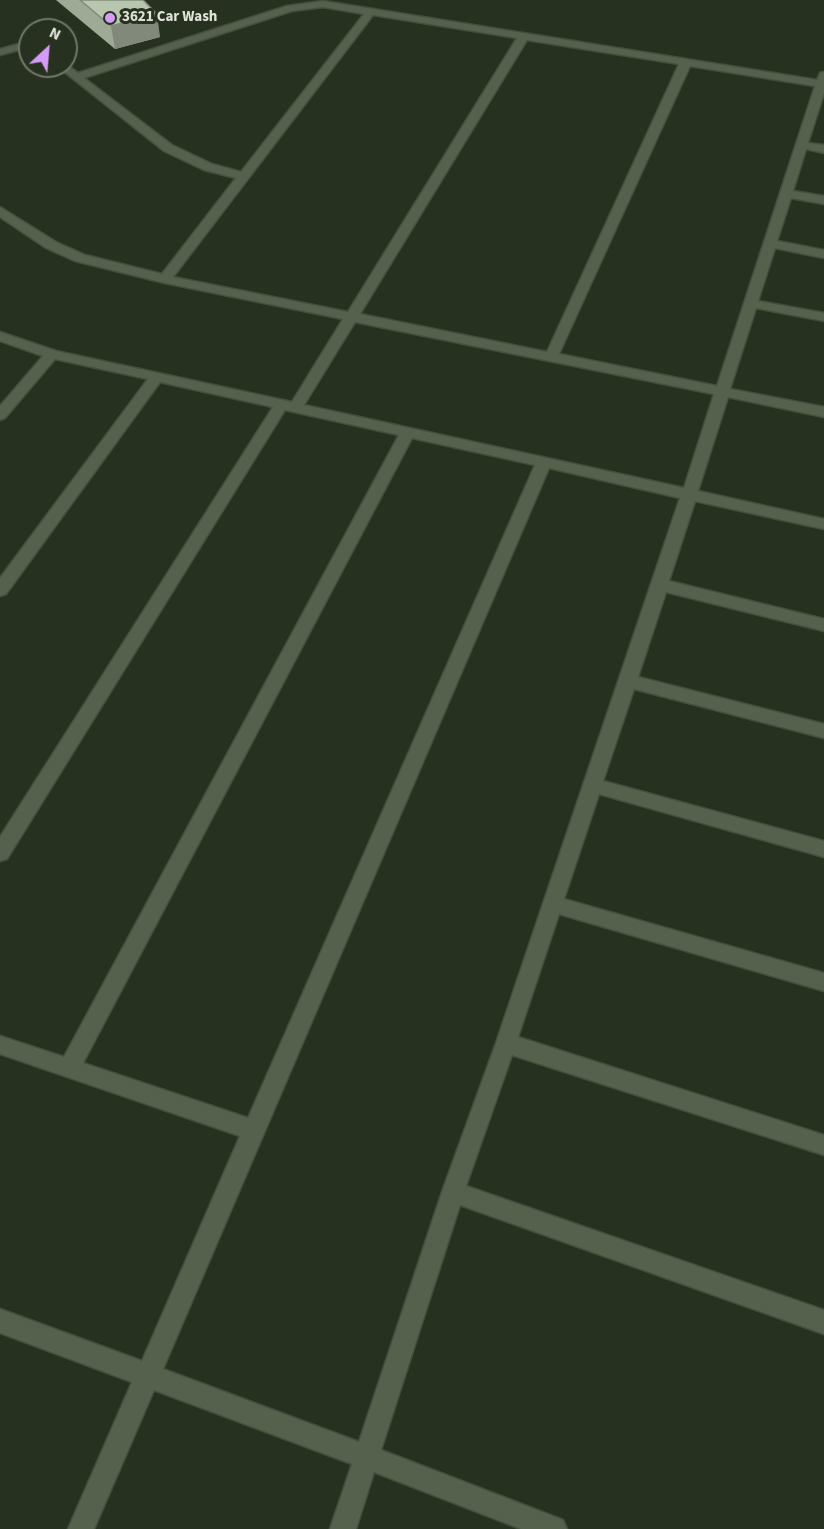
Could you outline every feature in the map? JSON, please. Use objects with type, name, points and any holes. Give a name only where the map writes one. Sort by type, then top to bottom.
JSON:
[{"type":"street","points":[[78,76],[305,5],[324,4],[686,62],[823,81],[750,303],[724,392],[506,1043],[453,1192],[343,1529]]},
{"type":"street","points":[[165,279],[371,11]]},
{"type":"street","points":[[0,853],[289,406],[353,317],[524,36]]},
{"type":"street","points":[[0,52],[18,47]]},
{"type":"street","points":[[551,357],[686,62]]},
{"type":"street","points":[[77,78],[168,148],[208,167],[243,176]]},
{"type":"street","points":[[801,145],[824,149]]},
{"type":"street","points":[[786,193],[824,200]]},
{"type":"street","points":[[0,211],[51,245],[80,258],[165,279],[824,412]]},
{"type":"street","points":[[770,243],[824,254]]},
{"type":"street","points":[[750,303],[824,317]]},
{"type":"street","points":[[0,336],[52,354],[824,524]]},
{"type":"street","points":[[0,415],[52,354]]},
{"type":"street","points":[[0,590],[157,377]]},
{"type":"street","points":[[69,1069],[408,432]]},
{"type":"street","points":[[81,1529],[544,462]]},
{"type":"street","points":[[660,585],[824,625]]},
{"type":"street","points":[[628,681],[824,731]]},
{"type":"street","points":[[592,785],[824,849]]},
{"type":"street","points":[[553,904],[824,982]]},
{"type":"street","points":[[506,1043],[824,1145]]},
{"type":"street","points":[[0,1045],[255,1131]]},
{"type":"street","points":[[453,1192],[824,1322]]},
{"type":"street","points":[[0,1321],[554,1529]]},
{"type":"building","points":[[80,0],[143,0],[157,14],[111,26]]},
{"type":"place","name":"3621 Car Wash","points":[[110,18]]}]
